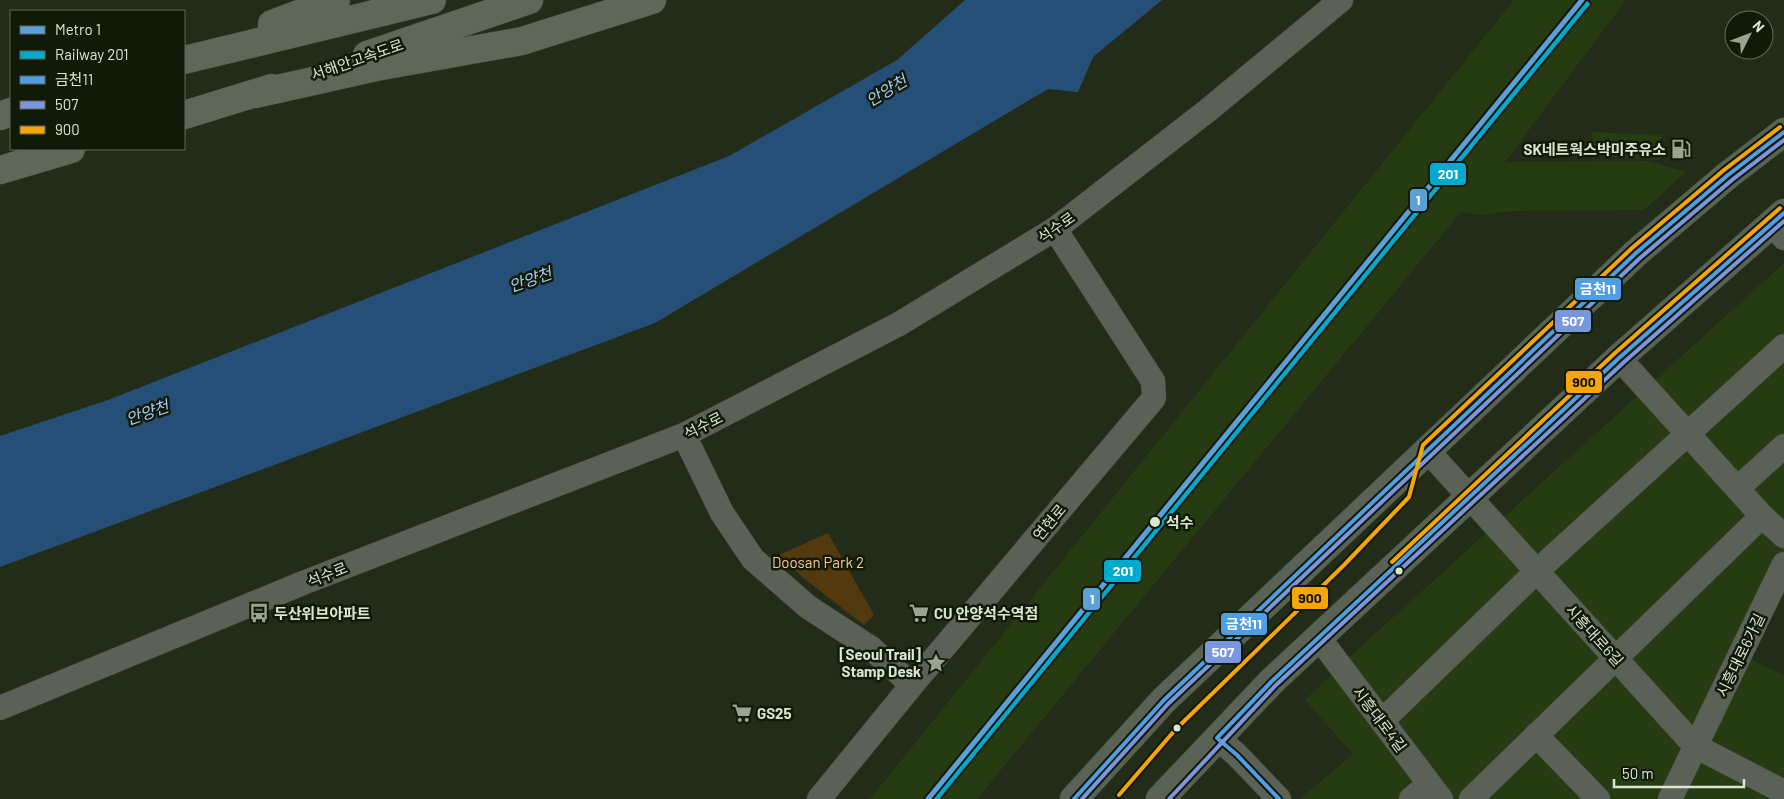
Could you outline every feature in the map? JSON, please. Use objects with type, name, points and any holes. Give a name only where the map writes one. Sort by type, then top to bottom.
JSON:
[{"type":"highway","points":[[185,56],[336,0]]},
{"type":"highway","points":[[185,60],[432,0]]},
{"type":"highway","points":[[255,94],[376,67],[522,40],[652,0]]},
{"type":"highway","name":"서해안고속도로","points":[[185,115],[255,94],[519,3]]},
{"type":"highway","points":[[0,170],[68,150]]},
{"type":"main road","points":[[1074,799],[1164,700],[1636,253],[1728,175],[1784,132]]},
{"type":"main road","points":[[1160,799],[1272,681],[1619,358],[1780,224]]},
{"type":"street","name":"석수로","points":[[0,708],[312,580],[684,435],[899,324],[1055,229],[1207,111],[1337,4]]},
{"type":"street","name":"연현로","points":[[819,799],[912,685],[943,656],[1154,398],[1153,381],[1055,229]]},
{"type":"street","points":[[1382,721],[1537,571],[1784,346]]},
{"type":"street","points":[[1619,358],[1762,516],[1784,536]]},
{"type":"street","points":[[684,435],[722,513],[753,559],[808,607],[871,648],[912,685]]},
{"type":"street","points":[[1738,488],[1784,446]]},
{"type":"street","name":"시흥대로6길","points":[[1427,450],[1695,746],[1784,792]]},
{"type":"street","points":[[1471,799],[1762,516]]},
{"type":"street","name":"시흥대로6가길","points":[[1670,799],[1784,564]]},
{"type":"street","name":"시흥대로4길","points":[[1319,638],[1435,791]]},
{"type":"street","points":[[1536,735],[1598,799]]},
{"type":"street","points":[[1216,738],[1279,799]]},
{"type":"street","points":[[1411,799],[1435,791]]},
{"type":"shaded area","points":[[1514,0],[1626,0],[1505,162],[1648,161],[1686,172],[1644,210],[1511,211],[1481,215],[1461,212],[977,799],[870,799]]},
{"type":"shaded area","points":[[1592,132],[1661,135],[1660,160],[1591,156]]},
{"type":"shaded area","points":[[1784,263],[1784,564],[1741,655],[1784,675],[1784,799],[1300,799],[1353,754],[1305,700],[1346,660]]},
{"type":"green space","name":"Doosan Park 2","points":[[828,533],[874,615],[864,625],[806,580],[779,555]]},
{"type":"water","name":"안양천","points":[[965,0],[1162,0],[1093,57],[1078,92],[1048,89],[655,323],[0,567],[0,436],[108,400],[729,156],[897,60]]},
{"type":"metro line","name":"1","points":[[928,799],[1582,0]]},
{"type":"rail line","name":"201","points":[[936,799],[1587,4]]},
{"type":"transit line","name":"900","points":[[1119,795],[1175,730],[1344,565],[1409,497],[1423,445],[1632,248],[1724,170],[1780,127]]},
{"type":"transit line","name":"금천11","points":[[1074,799],[1164,700],[1636,253],[1728,175],[1784,132]]},
{"type":"transit line","name":"507","points":[[1082,799],[1168,704],[1640,258],[1732,180],[1784,140]]},
{"type":"transit line","name":"900","points":[[1392,562],[1615,353],[1780,208]]},
{"type":"transit line","name":"금천11","points":[[1279,799],[1237,755],[1217,738],[1272,681],[1619,358],[1784,213]]},
{"type":"transit line","name":"507","points":[[1169,799],[1276,685],[1623,363],[1784,221]]},
{"type":"place","name":"SK네트웍스박미주유소","points":[[1681,149]]},
{"type":"place","name":"석수","points":[[1155,522]]},
{"type":"place","name":"두산위브아파트","points":[[259,613]]},
{"type":"place","name":"CU 안양석수역점","points":[[919,613]]},
{"type":"place","name":"[Seoul Trail] Stamp Desk","points":[[936,663]]},
{"type":"place","name":"GS25","points":[[742,713]]}]
